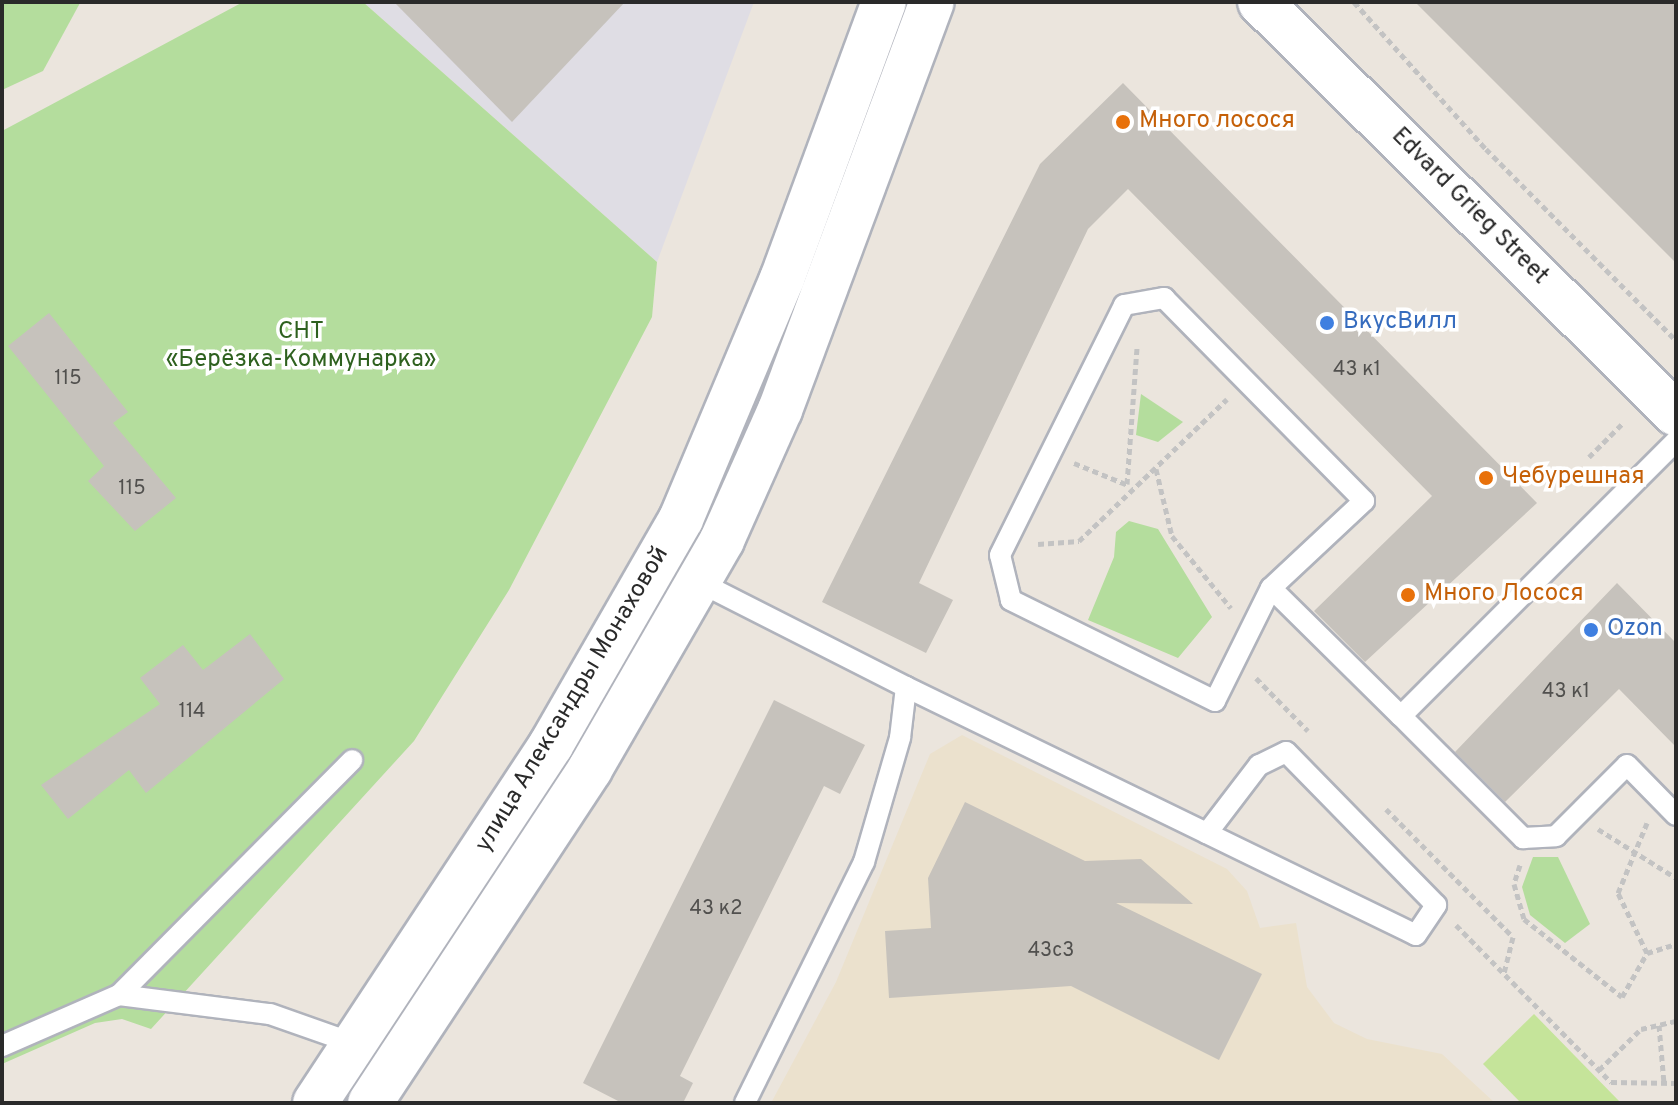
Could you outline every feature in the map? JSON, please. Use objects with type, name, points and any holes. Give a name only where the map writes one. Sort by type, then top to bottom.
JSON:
[{"type":"main road","name":"улица Александры Монаховой","points":[[370,1103],[590,769],[699,582],[780,410],[932,2]]},
{"type":"main road","name":"Edvard Grieg Street","points":[[1260,2],[1676,414]]},
{"type":"main road","name":"улица Александры Монаховой","points":[[315,1103],[551,745],[681,519],[777,293],[874,5]]},
{"type":"lane","points":[[1164,298],[1246,381],[1364,501],[1271,588],[1215,701],[1011,600],[1005,546],[1124,305],[1164,298]]},
{"type":"lane","points":[[1401,716],[1676,441]]},
{"type":"lane","points":[[699,582],[906,687],[1416,935],[1436,905],[1286,752],[1259,765],[1207,833]]},
{"type":"lane","points":[[1271,588],[1529,837],[1556,836],[1627,765],[1669,808]]},
{"type":"lane","points":[[745,1103],[864,862],[900,738],[906,687]]},
{"type":"lane","points":[[2,1046],[119,995],[352,760]]},
{"type":"lane","points":[[119,995],[270,1014],[355,1044]]},
{"type":"path","points":[[1354,2],[1486,149],[1676,340]]},
{"type":"path","points":[[1127,484],[1140,302]]},
{"type":"path","points":[[1005,546],[1079,541],[1246,381]]},
{"type":"path","points":[[1589,457],[1623,423]]},
{"type":"path","points":[[1051,453],[1135,488]]},
{"type":"path","points":[[1155,468],[1172,536],[1250,631]]},
{"type":"path","points":[[1584,808],[1616,846],[1635,851],[1676,878]]},
{"type":"path","points":[[1647,953],[1618,893],[1635,851],[1669,808]]},
{"type":"path","points":[[1529,837],[1514,884],[1524,919],[1622,997],[1647,953],[1676,944]]},
{"type":"path","points":[[1436,905],[1611,1082],[1676,1083]]},
{"type":"path","points":[[1504,973],[1513,937]]},
{"type":"path","points":[[1599,1070],[1641,1029],[1676,1021]]},
{"type":"path","points":[[1659,1025],[1664,1083]]},
{"type":"shaded area","points":[[363,2],[754,2],[657,262]]},
{"type":"shaded area","points":[[962,735],[1227,869],[1247,891],[1260,928],[1296,923],[1307,987],[1334,1023],[1367,1039],[1442,1054],[1495,1103],[771,1103],[836,982],[930,754]]},
{"type":"green space","points":[[2,2],[80,3],[43,71],[2,90]]},
{"type":"green space","name":"СНТ «Берёзка-Коммунарка»","points":[[243,2],[363,2],[657,262],[652,317],[509,590],[414,741],[151,1029],[122,1019],[95,1023],[2,1064],[2,131]]},
{"type":"green space","points":[[1141,394],[1183,422],[1158,442],[1136,435]]},
{"type":"green space","points":[[1129,521],[1158,529],[1212,617],[1178,658],[1088,620],[1114,557],[1116,532]]},
{"type":"green space","points":[[1533,857],[1558,857],[1590,924],[1565,943],[1530,915],[1522,887]]},
{"type":"green space","points":[[1534,1014],[1619,1103],[1521,1103],[1483,1064]]},
{"type":"building","points":[[394,2],[625,2],[512,122]]},
{"type":"building","points":[[1415,2],[1676,2],[1676,263]]},
{"type":"building","points":[[1123,83],[1537,503],[1365,662],[1314,611],[1432,496],[1128,189],[1088,229],[919,583],[953,600],[926,653],[822,602],[1040,164]]},
{"type":"building","points":[[49,313],[128,412],[113,423],[176,498],[135,531],[88,481],[104,466],[8,346]]},
{"type":"building","points":[[1617,583],[1676,643],[1676,747],[1619,689],[1505,802],[1455,752]]},
{"type":"building","points":[[250,634],[284,679],[146,793],[129,770],[68,819],[41,785],[160,704],[140,678],[183,645],[203,670]]},
{"type":"building","points":[[774,700],[865,745],[840,794],[824,786],[680,1076],[693,1083],[683,1103],[622,1103],[583,1083]]},
{"type":"building","points":[[965,802],[1085,861],[1141,859],[1193,904],[1116,903],[1262,974],[1219,1060],[1071,986],[889,998],[885,931],[931,928],[928,878]]},
{"type":"place","name":"Много лосося","points":[[1123,122]]},
{"type":"place","name":"ВкусВилл","points":[[1327,323]]},
{"type":"place","name":"Чебурешная","points":[[1486,478]]},
{"type":"place","name":"Много Лосося","points":[[1408,595]]},
{"type":"place","name":"Ozon","points":[[1591,630]]}]
